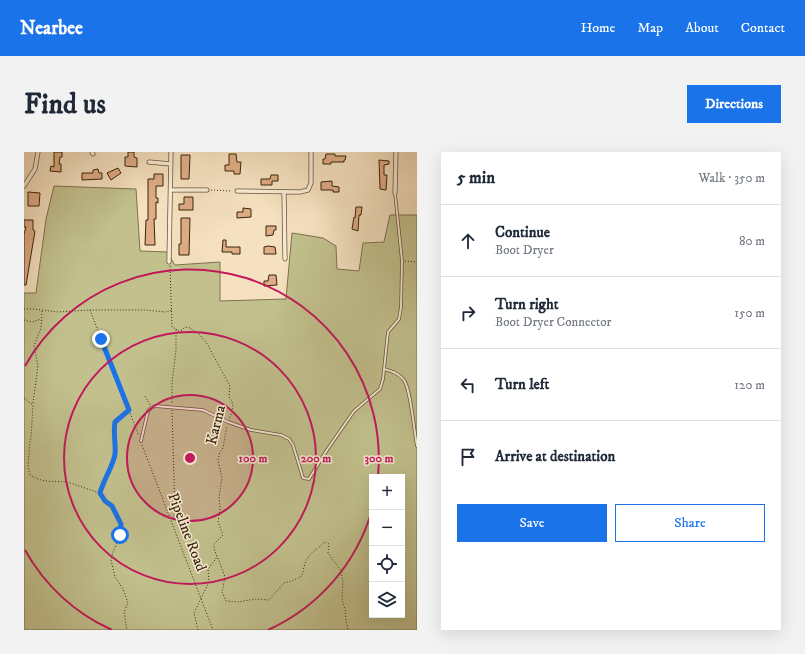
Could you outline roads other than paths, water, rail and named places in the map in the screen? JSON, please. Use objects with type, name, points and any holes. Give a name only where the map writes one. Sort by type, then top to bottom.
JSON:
[{"type":"street","points":[[24,186],[35,169],[38,152]]},
{"type":"street","points":[[169,262],[171,152]]},
{"type":"street","points":[[237,191],[300,192],[308,190],[311,183],[311,152]]},
{"type":"street","points":[[396,152],[396,193]]},
{"type":"street","points":[[149,162],[171,164]]},
{"type":"street","points":[[171,190],[207,190]]},
{"type":"street","points":[[284,192],[285,259]]},
{"type":"lane","points":[[141,441],[148,411],[155,406],[203,410],[228,422],[251,430],[281,435],[289,439],[293,445],[303,478],[309,479],[354,411],[380,389],[388,332],[399,319],[402,261],[396,193]]},
{"type":"lane","points":[[384,369],[396,373],[405,380],[409,392],[417,446]]}]
